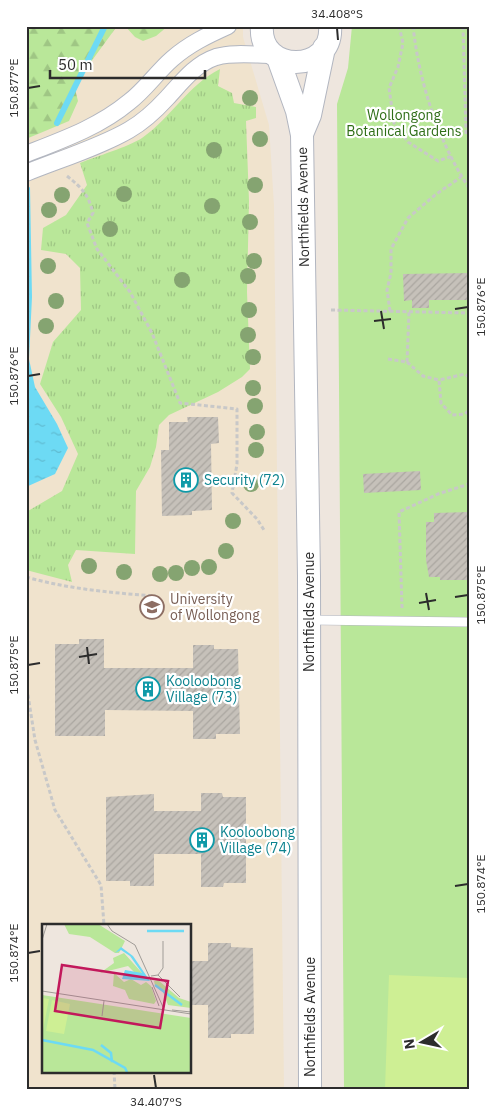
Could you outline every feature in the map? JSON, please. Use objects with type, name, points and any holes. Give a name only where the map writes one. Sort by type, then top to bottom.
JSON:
[{"type":"main road","name":"Northfields Avenue","points":[[262,26],[263,40],[275,56],[297,111],[302,135],[308,620],[310,1089]]},
{"type":"main road","name":"Northfields Avenue","points":[[302,135],[310,115],[330,26]]},
{"type":"main road","points":[[275,56],[286,62],[303,62],[311,60],[324,48]]},
{"type":"street","points":[[26,154],[74,135],[106,118],[129,102],[172,59],[185,49],[196,41],[228,26]]},
{"type":"street","points":[[26,173],[128,130],[144,120],[186,77],[203,63],[217,57],[237,55],[275,56]]},
{"type":"lane","points":[[308,620],[466,622]]},
{"type":"path","points":[[400,26],[403,43],[398,67],[388,88],[394,123],[408,142],[438,161],[452,156]]},
{"type":"path","points":[[413,26],[415,51],[434,119],[469,188]]},
{"type":"path","points":[[462,26],[466,134],[469,137]]},
{"type":"path","points":[[61,171],[81,188],[89,199],[93,213],[87,223],[97,249],[130,292],[152,332],[180,403],[237,409],[237,464],[232,493],[264,530]]},
{"type":"path","points":[[390,311],[387,290],[391,273],[391,249],[408,218],[435,195],[462,177]]},
{"type":"path","points":[[331,310],[469,313]]},
{"type":"path","points":[[407,362],[409,312]]},
{"type":"path","points":[[388,359],[407,362],[423,376],[439,380],[465,374],[469,377]]},
{"type":"path","points":[[439,380],[441,403],[452,415],[465,414],[469,410]]},
{"type":"path","points":[[403,621],[399,512],[438,494],[469,484]]},
{"type":"path","points":[[26,577],[51,584],[156,596]]},
{"type":"path","points":[[26,682],[35,740],[55,810],[101,885],[104,924]]},
{"type":"path","points":[[114,1072],[115,1089]]},
{"type":"shaded area","name":"University of Wollongong","points":[[26,26],[243,26],[243,37],[269,125],[274,206],[284,1089],[26,1089]]},
{"type":"green space","points":[[32,26],[123,26],[115,29],[74,85],[78,101],[69,121],[26,139],[26,92],[28,91],[26,82],[26,34]]},
{"type":"green space","points":[[125,26],[168,26],[156,36],[143,41],[135,37]]},
{"type":"green space","name":"Wollongong Botanical Gardens","points":[[352,26],[469,26],[469,1089],[344,1089],[337,104],[348,68]]},
{"type":"green space","points":[[220,69],[218,86],[232,93],[234,103],[256,107],[256,118],[246,121],[249,201],[247,292],[250,369],[242,377],[218,392],[169,415],[159,425],[156,447],[150,467],[136,491],[135,554],[76,550],[68,565],[72,582],[26,570],[26,515],[28,511],[62,491],[78,454],[61,417],[40,384],[53,342],[81,310],[80,268],[66,254],[41,250],[43,228],[66,215],[87,185],[80,163],[142,138],[162,121],[198,84]]},
{"type":"green space","points":[[389,975],[469,978],[469,1089],[385,1089]]},
{"type":"water","points":[[30,187],[32,297],[29,359],[35,387],[57,424],[68,448],[55,474],[26,487],[26,189]]},
{"type":"building","points":[[469,273],[469,300],[429,300],[429,308],[412,308],[412,300],[404,301],[403,274]]},
{"type":"building","name":"Security (72)","points":[[187,417],[218,417],[219,443],[211,444],[212,510],[192,511],[192,515],[162,516],[161,450],[169,450],[169,422],[188,422]]},
{"type":"building","points":[[420,471],[421,490],[364,493],[363,474]]},
{"type":"building","points":[[469,512],[469,580],[440,580],[440,577],[429,577],[426,560],[426,522],[434,522],[434,513]]},
{"type":"building","name":"Kooloobong Village (73)","points":[[79,639],[104,639],[104,668],[193,668],[193,645],[214,645],[214,649],[238,649],[240,734],[216,734],[216,739],[193,739],[193,711],[105,710],[105,736],[55,736],[55,644],[79,644]]},
{"type":"building","name":"Kooloobong Village (74)","points":[[201,793],[222,793],[223,797],[246,797],[246,883],[224,883],[223,887],[201,887],[201,854],[154,854],[154,886],[130,886],[130,881],[106,881],[106,797],[154,794],[154,811],[201,811]]},
{"type":"building","points":[[208,943],[231,943],[231,947],[253,948],[254,1034],[231,1034],[231,1038],[208,1038],[208,1005],[191,1005],[191,961],[208,961]]},
{"type":"waterway","points":[[57,123],[105,26]]},
{"type":"place","name":"Security (72)","points":[[186,480]]},
{"type":"place","name":"University of Wollongong","points":[[152,607]]},
{"type":"place","name":"Kooloobong Village (73)","points":[[148,689]]},
{"type":"place","name":"Kooloobong Village (74)","points":[[202,840]]}]
